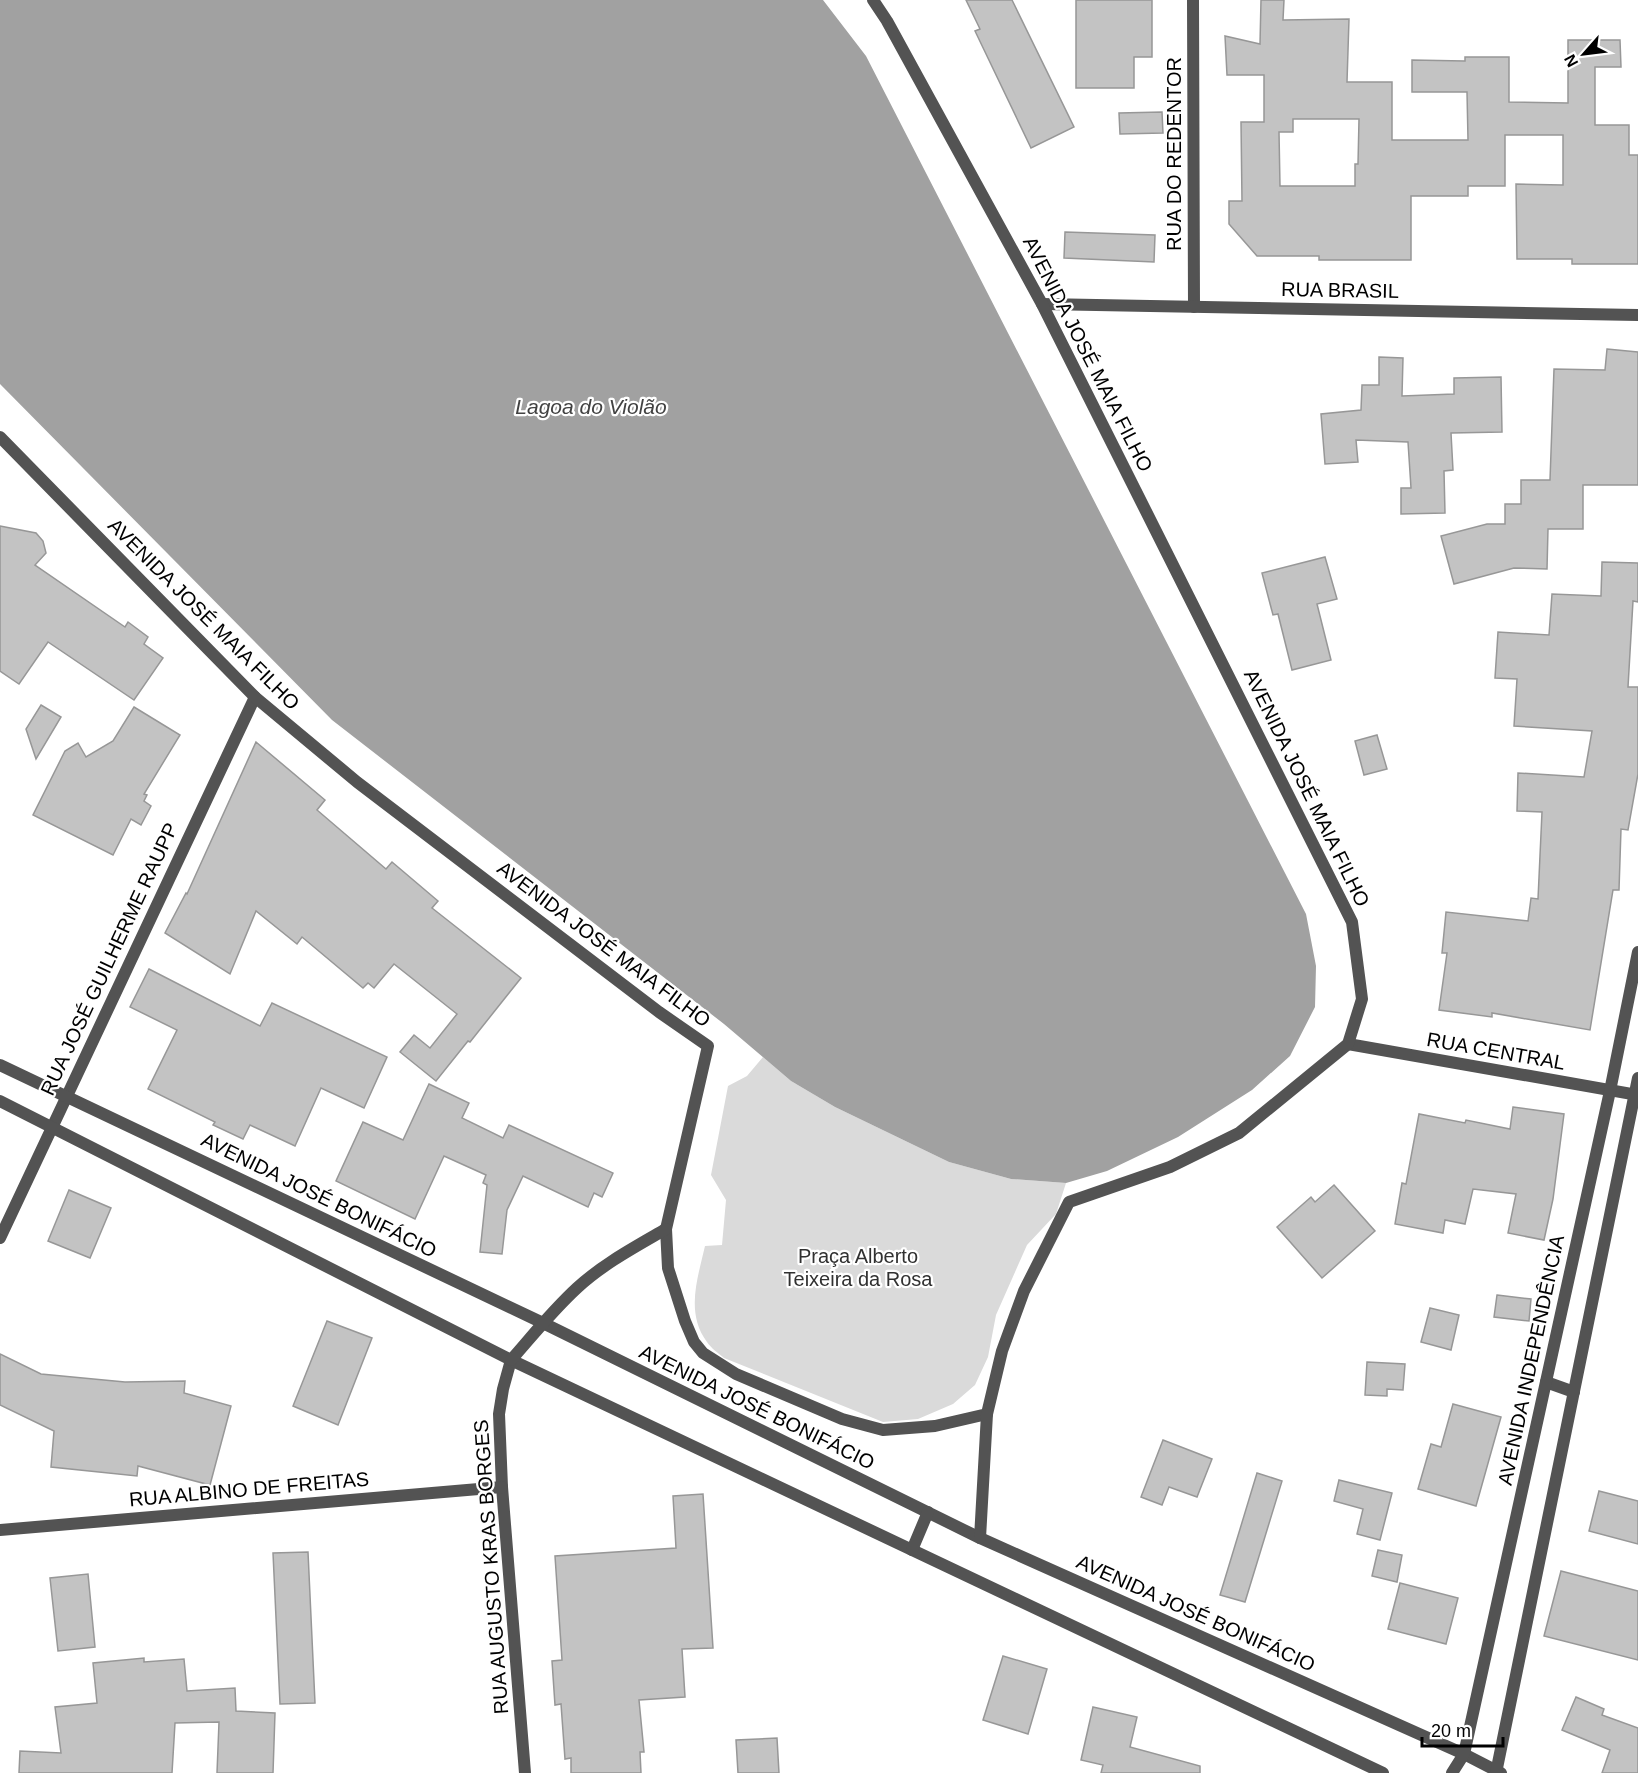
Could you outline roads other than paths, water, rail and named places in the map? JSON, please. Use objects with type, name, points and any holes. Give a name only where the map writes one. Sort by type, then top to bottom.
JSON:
[{"type":"street","name":"AVENIDA JOSÉ MAIA FILHO","points":[[873,0],[887,21],[1042,304],[1352,922],[1362,999],[1348,1044]]},
{"type":"street","name":"RUA DO REDENTOR","points":[[1193,0],[1194,307]]},
{"type":"street","name":"RUA BRASIL","points":[[1042,304],[1638,315]]},
{"type":"street","name":"AVENIDA JOSÉ MAIA FILHO","points":[[0,437],[255,697],[366,789],[659,1012],[708,1046],[666,1229],[668,1268],[685,1321],[694,1342],[703,1353],[736,1374],[842,1419],[883,1430],[935,1426],[987,1414]]},
{"type":"street","name":"RUA JOSÉ GUILHERME RAUPP","points":[[0,1238],[255,697]]},
{"type":"street","name":"AVENIDA INDEPENDÊNCIA","points":[[1452,1773],[1464,1754],[1610,1091],[1638,952]]},
{"type":"street","name":"RUA CENTRAL","points":[[1348,1044],[1636,1095]]},
{"type":"street","points":[[981,1538],[987,1414],[997,1371],[1011,1323],[1024,1291],[1069,1202],[1170,1167],[1239,1133],[1348,1044]]},
{"type":"street","name":"AVENIDA JOSÉ BONIFÁCIO","points":[[0,1065],[543,1323],[981,1538],[1464,1754],[1498,1772]]},
{"type":"street","points":[[1498,1772],[1638,1078]]},
{"type":"street","points":[[0,1101],[52,1125],[512,1360],[1383,1773]]},
{"type":"street","points":[[512,1360],[558,1306],[595,1273],[666,1229]]},
{"type":"street","name":"RUA AUGUSTO KRAS BORGES","points":[[512,1360],[503,1389],[500,1414],[502,1487],[525,1773]]},
{"type":"street","points":[[1546,1382],[1574,1392]]},
{"type":"street","name":"RUA ALBINO DE FREITAS","points":[[0,1530],[502,1487]]},
{"type":"street","points":[[912,1550],[928,1512]]},
{"type":"water","name":"Lagoa do Violão","points":[[0,0],[823,0],[866,56],[1306,914],[1316,966],[1315,1007],[1290,1056],[1252,1090],[1178,1137],[1107,1171],[1066,1183],[1011,1179],[949,1162],[835,1107],[791,1081],[724,1024],[332,720],[0,384]]},
{"type":"park label","name":"Praça Alberto Teixeira da Rosa","points":[[858,1268]]}]
